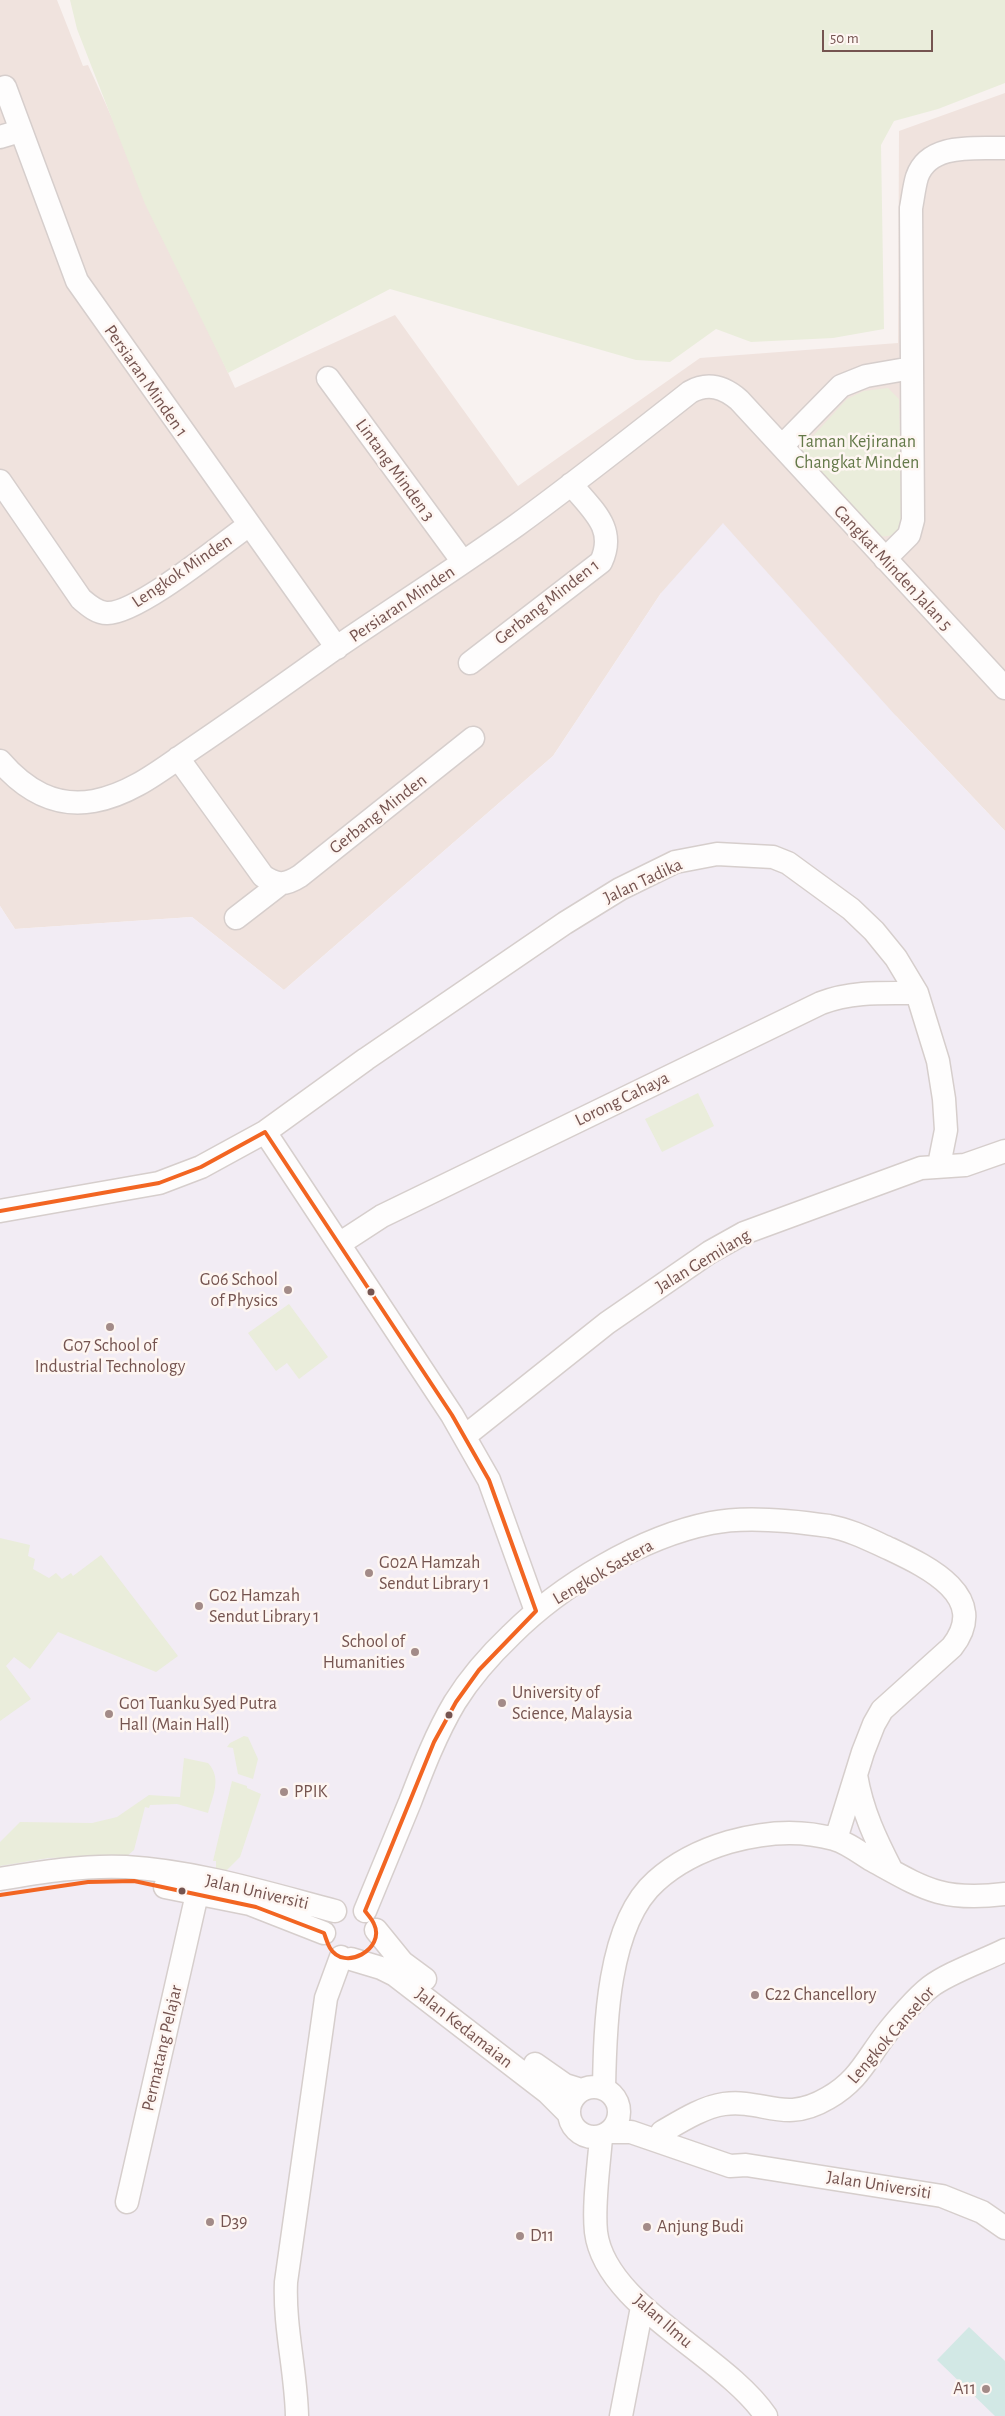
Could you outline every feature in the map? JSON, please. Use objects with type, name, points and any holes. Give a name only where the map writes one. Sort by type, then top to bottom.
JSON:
[{"type":"street","name":"Persiaran Minden 1","points":[[5,86],[10,134],[80,286],[337,648]]},
{"type":"street","points":[[885,559],[909,535],[913,520],[911,208],[918,175],[932,157],[941,152],[957,149],[1005,148]]},
{"type":"street","points":[[782,446],[841,386],[866,376],[912,368]]},
{"type":"street","name":"Lintang Minden 3","points":[[328,378],[463,562]]},
{"type":"street","name":"Persiaran Minden","points":[[0,761],[31,791],[45,798],[78,803],[94,801],[126,792],[278,691],[337,648],[463,562],[571,484],[690,392],[702,386],[716,387],[731,393],[782,446]]},
{"type":"street","name":"Cangkat Minden Jalan 5","points":[[782,446],[1005,688]]},
{"type":"street","name":"Lengkok Minden","points":[[0,481],[81,599],[92,609],[104,614],[124,610],[144,600],[249,525]]},
{"type":"street","name":"Gerbang Minden 1","points":[[470,663],[602,562],[608,544],[605,528],[571,484]]},
{"type":"street","name":"Gerbang Minden","points":[[236,918],[280,884],[290,882],[300,876],[473,738]]},
{"type":"street","points":[[178,758],[264,876],[280,884]]},
{"type":"street","name":"Jalan Tadika","points":[[0,1211],[159,1183],[201,1167],[265,1132],[366,1059],[620,888],[675,862],[717,854],[763,856],[788,863],[851,909],[874,931],[896,958],[917,993],[938,1061],[944,1098],[946,1130],[939,1165]]},
{"type":"street","name":"Lorong Cahaya","points":[[339,1244],[382,1216],[821,1003],[846,995],[860,993],[917,993]]},
{"type":"street","points":[[265,1132],[465,1436],[489,1480],[536,1611]]},
{"type":"street","name":"Jalan Gemilang","points":[[465,1436],[607,1323],[710,1252],[744,1233],[921,1168],[939,1165],[965,1165],[1005,1151]]},
{"type":"street","name":"Lengkok Sastera","points":[[365,1911],[434,1742],[456,1702],[479,1670],[536,1611],[578,1582],[622,1557],[665,1537],[718,1522],[741,1520],[829,1526],[853,1532],[920,1562],[954,1590],[962,1602],[965,1615],[964,1628],[952,1647],[882,1710],[874,1724],[836,1839]]},
{"type":"street","name":"Lengkok Sastera","points":[[856,1775],[861,1802],[868,1821],[892,1871]]},
{"type":"street","points":[[604,2089],[607,2010],[618,1950],[637,1903],[655,1881],[680,1862],[709,1848],[749,1837],[786,1832],[810,1833],[836,1839],[921,1888],[938,1894],[970,1897],[1005,1894]]},
{"type":"street","name":"Jalan Universiti","points":[[0,1879],[62,1870],[126,1867],[201,1878],[335,1911]]},
{"type":"street","name":"Jalan Universiti","points":[[0,1895],[75,1883],[120,1880],[250,1904],[324,1932]]},
{"type":"street","name":"Permatang Pelajar","points":[[127,2202],[198,1894]]},
{"type":"street","points":[[353,1906],[371,1916],[376,1930],[372,1947],[359,1957],[346,1958],[328,1947],[324,1932],[325,1924],[335,1911],[353,1906]]},
{"type":"street","name":"Jalan Kedamaian","points":[[376,1930],[386,1945],[410,1968],[557,2081],[582,2090]]},
{"type":"street","name":"Lengkok Canselor","points":[[662,2132],[704,2110],[724,2104],[742,2104],[778,2111],[791,2111],[828,2099],[863,2069],[886,2034],[930,1987],[1005,1950]]},
{"type":"street","points":[[296,2416],[296,2389],[284,2311],[286,2282],[326,1998],[346,1958]]},
{"type":"street","name":"Jalan Kedamaian","points":[[346,1958],[381,1968],[395,1975],[547,2092],[568,2113]]},
{"type":"street","points":[[589,2087],[604,2089],[616,2098],[619,2105],[620,2115],[599,2135],[573,2127],[568,2113],[574,2096],[582,2090],[589,2087]]},
{"type":"street","name":"Jalan Universiti","points":[[619,2105],[632,2118],[662,2132],[737,2157],[746,2165]]},
{"type":"street","name":"Jalan Universiti","points":[[599,2135],[632,2132],[730,2166],[746,2165],[942,2196],[982,2212],[1005,2228]]},
{"type":"street","name":"Jalan Ilmu","points":[[599,2135],[596,2232],[601,2251],[617,2277],[642,2307],[736,2380],[754,2398],[766,2416]]},
{"type":"street","points":[[621,2416],[642,2307]]},
{"type":"shaded area","points":[[0,0],[57,0],[83,66],[88,65],[235,388],[395,315],[518,486],[700,358],[898,343],[899,131],[1005,93],[1005,831],[896,716],[661,593],[553,756],[284,990],[192,917],[15,929],[0,906]]},
{"type":"shaded area","name":"University of Science, Malaysia","points":[[723,523],[896,716],[1005,831],[1005,2416],[0,2416],[0,906],[15,929],[192,917],[284,990],[553,756],[661,593]]},
{"type":"shaded area","name":"A11","points":[[969,2327],[1005,2361],[1005,2416],[995,2416],[937,2360]]},
{"type":"green space","points":[[70,0],[1005,0],[1005,83],[938,109],[894,121],[881,145],[884,329],[833,338],[751,342],[716,329],[670,362],[636,360],[390,289],[228,373],[145,204],[77,29]]},
{"type":"green space","name":"Taman Kejiranan Changkat Minden","points":[[888,388],[899,399],[902,514],[899,529],[896,532],[889,536],[878,536],[800,450],[847,399],[864,391]]},
{"type":"green space","points":[[698,1093],[714,1126],[662,1152],[645,1119]]},
{"type":"green space","points":[[289,1304],[328,1357],[299,1379],[287,1363],[276,1371],[248,1333]]},
{"type":"green space","points":[[0,1538],[30,1545],[28,1556],[35,1559],[33,1569],[49,1578],[56,1573],[62,1579],[71,1573],[73,1576],[101,1555],[178,1656],[156,1672],[58,1632],[30,1669],[14,1657],[6,1666],[31,1699],[0,1721]]},
{"type":"green space","points":[[244,1736],[248,1737],[258,1759],[253,1779],[238,1774],[233,1748],[227,1747],[230,1743]]},
{"type":"green space","points":[[184,1758],[208,1763],[215,1775],[214,1793],[208,1813],[177,1804],[150,1805],[149,1808],[145,1807],[134,1850],[127,1856],[49,1858],[0,1866],[0,1842],[20,1822],[92,1823],[117,1817],[149,1795],[180,1797]]},
{"type":"green space","points":[[232,1781],[247,1786],[247,1788],[261,1794],[240,1857],[224,1873],[216,1869],[216,1861],[213,1861]]},
{"type":"transit line","points":[[0,1211],[159,1183],[201,1167],[265,1132],[452,1415],[489,1480],[536,1611],[479,1670],[456,1702],[434,1742],[365,1911],[373,1922],[376,1933],[374,1942],[362,1954],[353,1958],[344,1958],[336,1955],[330,1948],[324,1933],[256,1907],[134,1881],[88,1882],[0,1895]]},
{"type":"place","name":"G06 School of Physics","points":[[288,1290]]},
{"type":"place","name":"G07 School of Industrial Technology","points":[[110,1327]]},
{"type":"place","name":"G02A Hamzah Sendut Library 1","points":[[369,1573]]},
{"type":"place","name":"G02 Hamzah Sendut Library 1","points":[[199,1606]]},
{"type":"place","name":"School of Humanities","points":[[415,1652]]},
{"type":"place","name":"University of Science, Malaysia","points":[[502,1703]]},
{"type":"place","name":"G01 Tuanku Syed Putra Hall (Main Hall)","points":[[109,1714]]},
{"type":"place","name":"PPIK","points":[[284,1792]]},
{"type":"place","name":"C22 Chancellory","points":[[755,1995]]},
{"type":"place","name":"D39","points":[[210,2222]]},
{"type":"place","name":"Anjung Budi","points":[[647,2227]]},
{"type":"place","name":"D11","points":[[520,2236]]},
{"type":"place","name":"A11","points":[[986,2389]]}]
